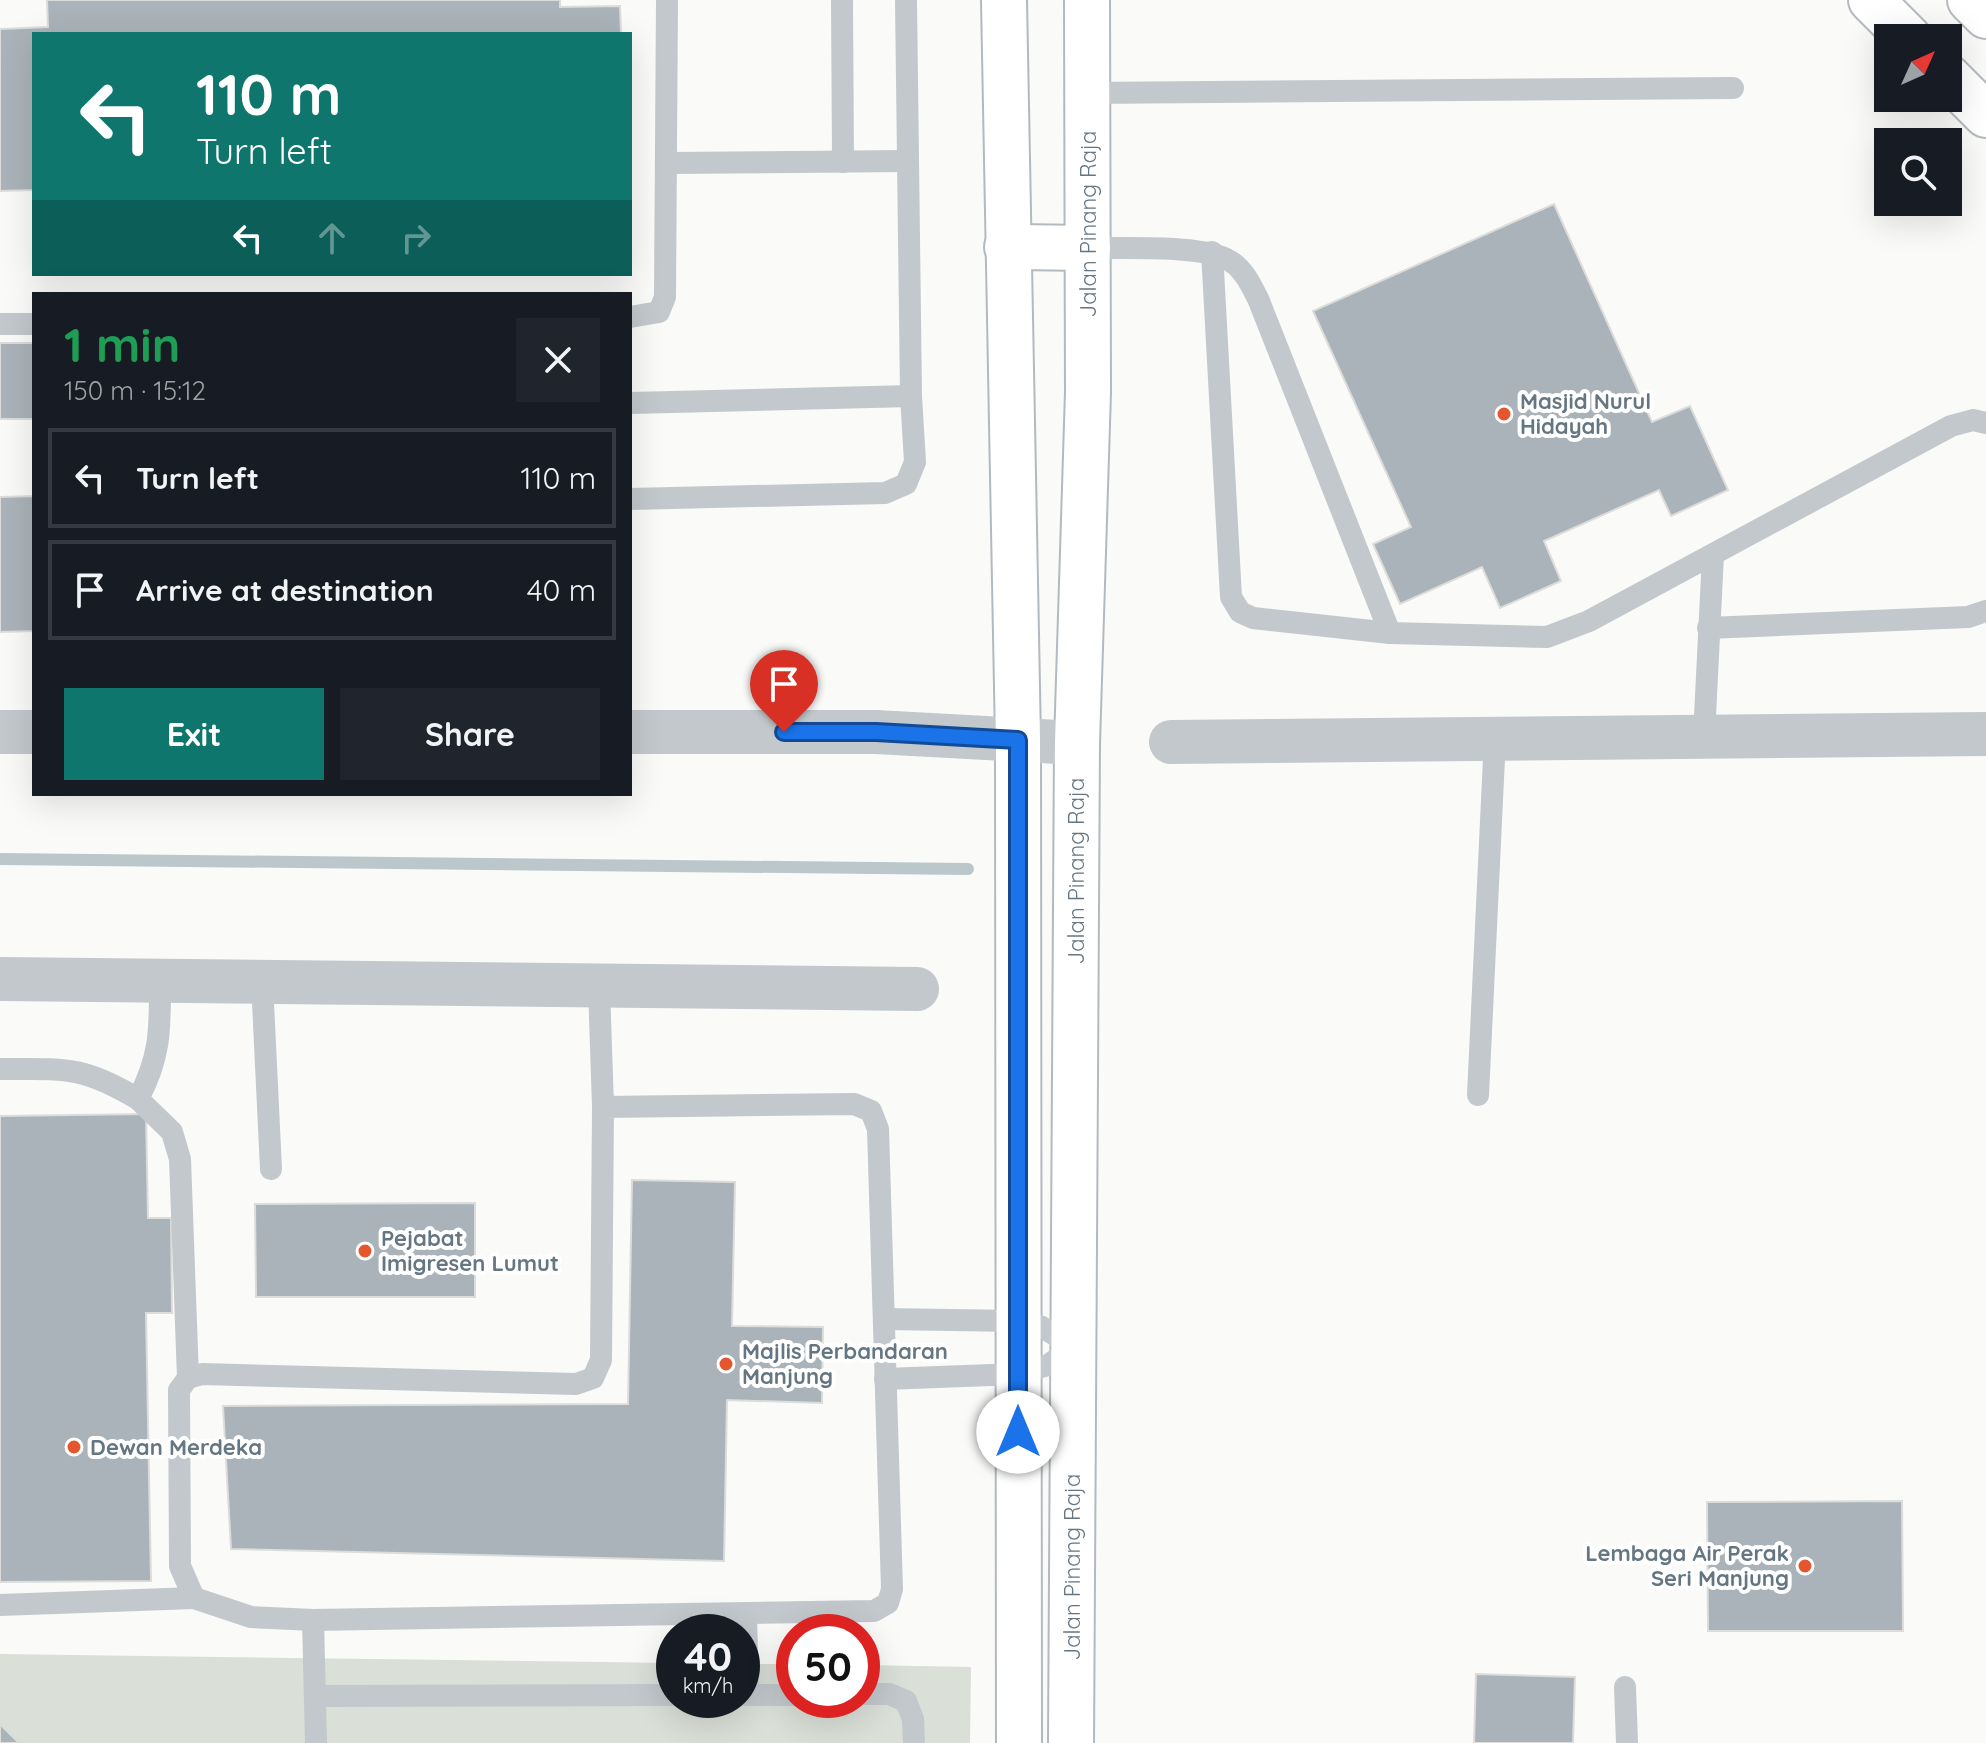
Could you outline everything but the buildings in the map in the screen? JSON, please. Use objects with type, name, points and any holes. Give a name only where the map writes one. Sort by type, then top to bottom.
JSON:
[{"type":"main road","points":[[1004,0],[1018,740],[1019,1743]]},
{"type":"main road","name":"Jalan Pinang Raja","points":[[1071,1743],[1077,743],[1088,392],[1087,0]]},
{"type":"main road","points":[[1871,0],[1895,24]]},
{"type":"main road","points":[[1970,0],[1986,16]]},
{"type":"main road","points":[[1962,91],[1986,115]]},
{"type":"main road","points":[[1007,247],[1088,248]]},
{"type":"street","points":[[0,732],[32,732]]},
{"type":"street","points":[[632,732],[876,732],[1077,743]]},
{"type":"street","points":[[1171,742],[1986,734]]},
{"type":"street","points":[[0,979],[917,989]]},
{"type":"lane","points":[[632,317],[659,312],[665,297],[667,0]]},
{"type":"lane","points":[[842,0],[843,162]]},
{"type":"lane","points":[[632,499],[885,493],[906,484],[915,462],[911,396],[906,0]]},
{"type":"lane","points":[[1087,93],[1733,88]]},
{"type":"lane","points":[[667,163],[908,161]]},
{"type":"lane","points":[[1088,248],[1212,252],[1232,262],[1259,301],[1390,633]]},
{"type":"lane","points":[[1212,252],[1231,597],[1240,612],[1253,618],[1390,633],[1547,637],[1589,621],[1951,426],[1973,420],[1986,423]]},
{"type":"lane","points":[[0,324],[32,324]]},
{"type":"lane","points":[[632,403],[911,396]]},
{"type":"lane","points":[[1704,736],[1713,555]]},
{"type":"lane","points":[[1708,628],[1968,617],[1986,611]]},
{"type":"lane","points":[[1478,1095],[1495,737]]},
{"type":"lane","points":[[138,1099],[155,1068],[160,1036],[160,981]]},
{"type":"lane","points":[[262,982],[271,1169]]},
{"type":"lane","points":[[194,1598],[180,1566],[179,1390],[188,1378],[202,1374],[576,1384],[593,1378],[601,1360],[603,1107],[599,987]]},
{"type":"lane","points":[[0,1069],[77,1069],[105,1079],[138,1099],[172,1132],[180,1159],[188,1378]]},
{"type":"lane","points":[[603,1107],[854,1104],[871,1111],[878,1129],[892,1589],[888,1603],[874,1611],[746,1614]]},
{"type":"lane","points":[[884,1319],[1018,1321],[1042,1327],[1074,1347],[1048,1365],[1018,1374],[885,1379]]},
{"type":"lane","points":[[0,1605],[194,1598],[251,1617],[313,1620],[656,1615]]},
{"type":"lane","points":[[313,1620],[316,1743]]},
{"type":"lane","points":[[1625,1687],[1627,1743]]},
{"type":"lane","points":[[880,1694],[906,1701],[913,1719],[914,1743]]},
{"type":"lane","points":[[316,1696],[656,1695]]},
{"type":"shaded area","points":[[0,1654],[656,1663],[656,1718],[760,1718],[760,1664],[776,1664],[776,1718],[880,1718],[880,1665],[971,1667],[970,1743],[0,1743]]},
{"type":"waterway","points":[[0,859],[968,869]]},
{"type":"place","name":"Masjid Nurul Hidayah","points":[[1504,414]]},
{"type":"place","name":"Pejabat Imigresen Lumut","points":[[365,1251]]},
{"type":"place","name":"Majlis Perbandaran Manjung","points":[[726,1364]]},
{"type":"place","name":"Dewan Merdeka","points":[[74,1447]]},
{"type":"place","name":"Lembaga Air Perak Seri Manjung","points":[[1805,1566]]},
{"type":"route","points":[[784,732],[876,732],[1018,740],[1018,1432]]}]
